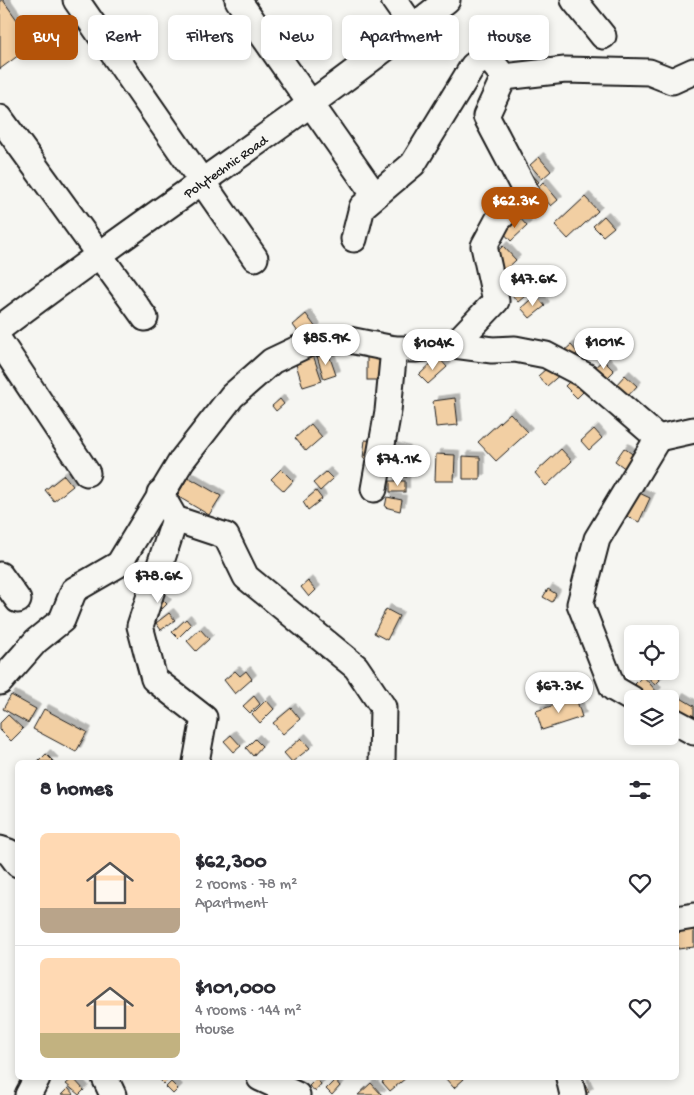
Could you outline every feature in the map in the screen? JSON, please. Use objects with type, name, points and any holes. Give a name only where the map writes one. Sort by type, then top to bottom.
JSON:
[{"type":"street","points":[[76,0],[256,258]]},
{"type":"street","points":[[238,0],[370,190]]},
{"type":"street","points":[[394,0],[405,15]]},
{"type":"street","name":"Polytechnic Road","points":[[428,15],[447,0]]},
{"type":"street","points":[[574,0],[603,36]]},
{"type":"street","points":[[354,239],[362,207],[413,164],[473,66],[487,56],[504,77]]},
{"type":"street","name":"Polytechnic Road","points":[[0,328],[98,254],[311,105],[370,60]]},
{"type":"street","points":[[504,77],[565,70],[649,72],[672,81],[694,71]]},
{"type":"street","points":[[454,345],[496,301],[484,246],[498,220],[526,192],[486,116],[504,77]]},
{"type":"street","points":[[0,118],[145,318]]},
{"type":"street","points":[[0,682],[36,641],[62,620],[74,590],[119,564],[160,493],[182,460],[232,396],[272,361],[310,343],[344,339],[394,349],[415,350],[454,345],[492,350],[515,349],[546,355],[586,376],[658,438]]},
{"type":"street","points":[[0,342],[87,473]]},
{"type":"street","points":[[374,489],[388,411],[394,349]]},
{"type":"street","points":[[624,694],[613,688],[580,604],[597,539],[658,438],[694,430]]},
{"type":"street","points":[[160,493],[175,519],[226,536],[246,577],[356,667],[384,707],[382,760]]},
{"type":"street","points":[[175,519],[140,626],[154,680],[204,718],[196,760]]},
{"type":"street","points":[[0,575],[18,600]]},
{"type":"street","points":[[679,724],[694,732]]},
{"type":"street","points":[[0,849],[8,852],[15,860]]},
{"type":"street","points":[[679,918],[694,916]]},
{"type":"street","points":[[28,1095],[36,1080]]},
{"type":"street","points":[[106,1080],[113,1095]]},
{"type":"street","points":[[264,1080],[297,1095]]},
{"type":"street","points":[[569,1080],[573,1095]]},
{"type":"building","points":[[0,0],[3,0],[15,17],[15,58],[0,69]]},
{"type":"building","points":[[539,157],[551,171],[542,179],[530,165]]},
{"type":"building","points":[[527,169],[539,182],[533,187]]},
{"type":"building","points":[[543,182],[558,200],[551,206],[536,189]]},
{"type":"building","points":[[585,197],[598,211],[568,239],[555,225]]},
{"type":"building","points":[[604,216],[614,227],[603,236],[593,226]]},
{"type":"building","points":[[519,217],[527,226],[511,241],[503,232]]},
{"type":"building","points":[[503,246],[516,260],[501,274],[488,260]]},
{"type":"building","points":[[523,272],[536,287],[518,302],[505,287]]},
{"type":"building","points":[[536,295],[545,306],[530,318],[521,308]]},
{"type":"building","points":[[306,314],[316,328],[303,339],[293,325]]},
{"type":"building","points":[[571,345],[578,353],[571,359],[564,351]]},
{"type":"building","points":[[328,352],[336,375],[324,379],[317,356]]},
{"type":"building","points":[[367,354],[385,354],[385,380],[367,380]]},
{"type":"building","points":[[313,355],[322,381],[303,387],[295,361]]},
{"type":"building","points":[[438,357],[447,367],[428,384],[419,375]]},
{"type":"building","points":[[603,360],[614,371],[604,381],[593,369]]},
{"type":"building","points":[[554,362],[563,372],[547,386],[538,376]]},
{"type":"building","points":[[576,375],[588,387],[577,398],[565,386]]},
{"type":"building","points":[[625,375],[637,386],[627,397],[615,386]]},
{"type":"building","points":[[455,398],[458,425],[436,427],[433,401]]},
{"type":"building","points":[[280,399],[284,404],[276,411],[272,406]]},
{"type":"building","points":[[510,413],[528,432],[496,461],[478,442]]},
{"type":"building","points":[[311,424],[322,437],[306,451],[295,438]]},
{"type":"building","points":[[594,429],[602,438],[589,450],[581,441]]},
{"type":"building","points":[[365,440],[376,441],[373,460],[363,458]]},
{"type":"building","points":[[392,447],[406,451],[403,461],[389,457]]},
{"type":"building","points":[[624,448],[635,456],[626,469],[615,461]]},
{"type":"building","points":[[561,449],[572,461],[546,486],[535,473]]},
{"type":"building","points":[[436,454],[455,455],[454,481],[435,481]]},
{"type":"building","points":[[463,456],[480,457],[480,479],[463,479]]},
{"type":"building","points":[[391,464],[408,465],[407,477],[389,475]]},
{"type":"building","points":[[281,469],[293,481],[284,491],[271,479]]},
{"type":"building","points":[[326,472],[333,479],[320,491],[313,483]]},
{"type":"building","points":[[64,475],[73,486],[54,501],[45,490]]},
{"type":"building","points":[[188,477],[221,496],[209,515],[177,496]]},
{"type":"building","points":[[390,481],[405,481],[405,492],[390,492]]},
{"type":"building","points":[[316,491],[322,499],[308,510],[303,502]]},
{"type":"building","points":[[635,491],[650,498],[639,522],[624,515]]},
{"type":"building","points":[[387,497],[402,500],[400,511],[385,507]]},
{"type":"building","points":[[308,581],[316,590],[309,597],[301,587]]},
{"type":"building","points":[[548,589],[556,594],[552,602],[543,597]]},
{"type":"building","points":[[158,595],[167,604],[157,614],[148,605]]},
{"type":"building","points":[[386,609],[399,616],[387,640],[374,633]]},
{"type":"building","points":[[169,613],[175,620],[161,630],[156,623]]},
{"type":"building","points":[[186,619],[191,625],[178,638],[172,632]]},
{"type":"building","points":[[200,629],[209,639],[196,651],[187,641]]},
{"type":"building","points":[[235,671],[240,676],[246,671],[252,679],[235,694],[224,680]]},
{"type":"building","points":[[639,680],[646,680],[655,690],[641,690],[635,684]]},
{"type":"building","points":[[651,680],[660,680],[655,685]]},
{"type":"building","points":[[11,695],[36,709],[28,723],[3,709]]},
{"type":"building","points":[[254,696],[260,704],[250,713],[243,706]]},
{"type":"building","points":[[679,697],[694,706],[694,722],[679,713]]},
{"type":"building","points":[[576,698],[582,717],[542,730],[536,711]]},
{"type":"building","points":[[266,700],[274,709],[260,723],[252,714]]},
{"type":"building","points":[[291,708],[300,719],[283,734],[273,723]]},
{"type":"building","points":[[44,709],[87,732],[76,752],[33,729]]},
{"type":"building","points":[[8,715],[23,729],[11,741],[0,730],[0,723]]},
{"type":"building","points":[[231,735],[241,746],[234,752],[224,741]]},
{"type":"building","points":[[301,738],[310,748],[295,760],[290,760],[284,753]]},
{"type":"building","points":[[255,739],[262,746],[253,756],[246,748]]},
{"type":"building","points":[[46,754],[52,760],[40,760]]},
{"type":"building","points":[[694,925],[694,947],[679,949],[679,927]]},
{"type":"building","points":[[71,1080],[75,1080],[84,1090],[79,1095],[66,1084]]},
{"type":"building","points":[[160,1080],[168,1080],[164,1084]]},
{"type":"building","points":[[315,1080],[321,1084],[315,1091],[309,1086]]},
{"type":"building","points":[[335,1080],[340,1086],[332,1095],[326,1089]]},
{"type":"building","points":[[384,1080],[404,1080],[390,1091],[382,1082]]},
{"type":"building","points":[[447,1080],[463,1080],[454,1088]]},
{"type":"building","points":[[582,1080],[589,1092],[584,1095]]},
{"type":"building","points":[[171,1082],[178,1089],[173,1094],[166,1087]]},
{"type":"building","points":[[371,1083],[382,1095],[358,1095]]},
{"type":"building","points":[[68,1088],[74,1095],[61,1095]]}]
